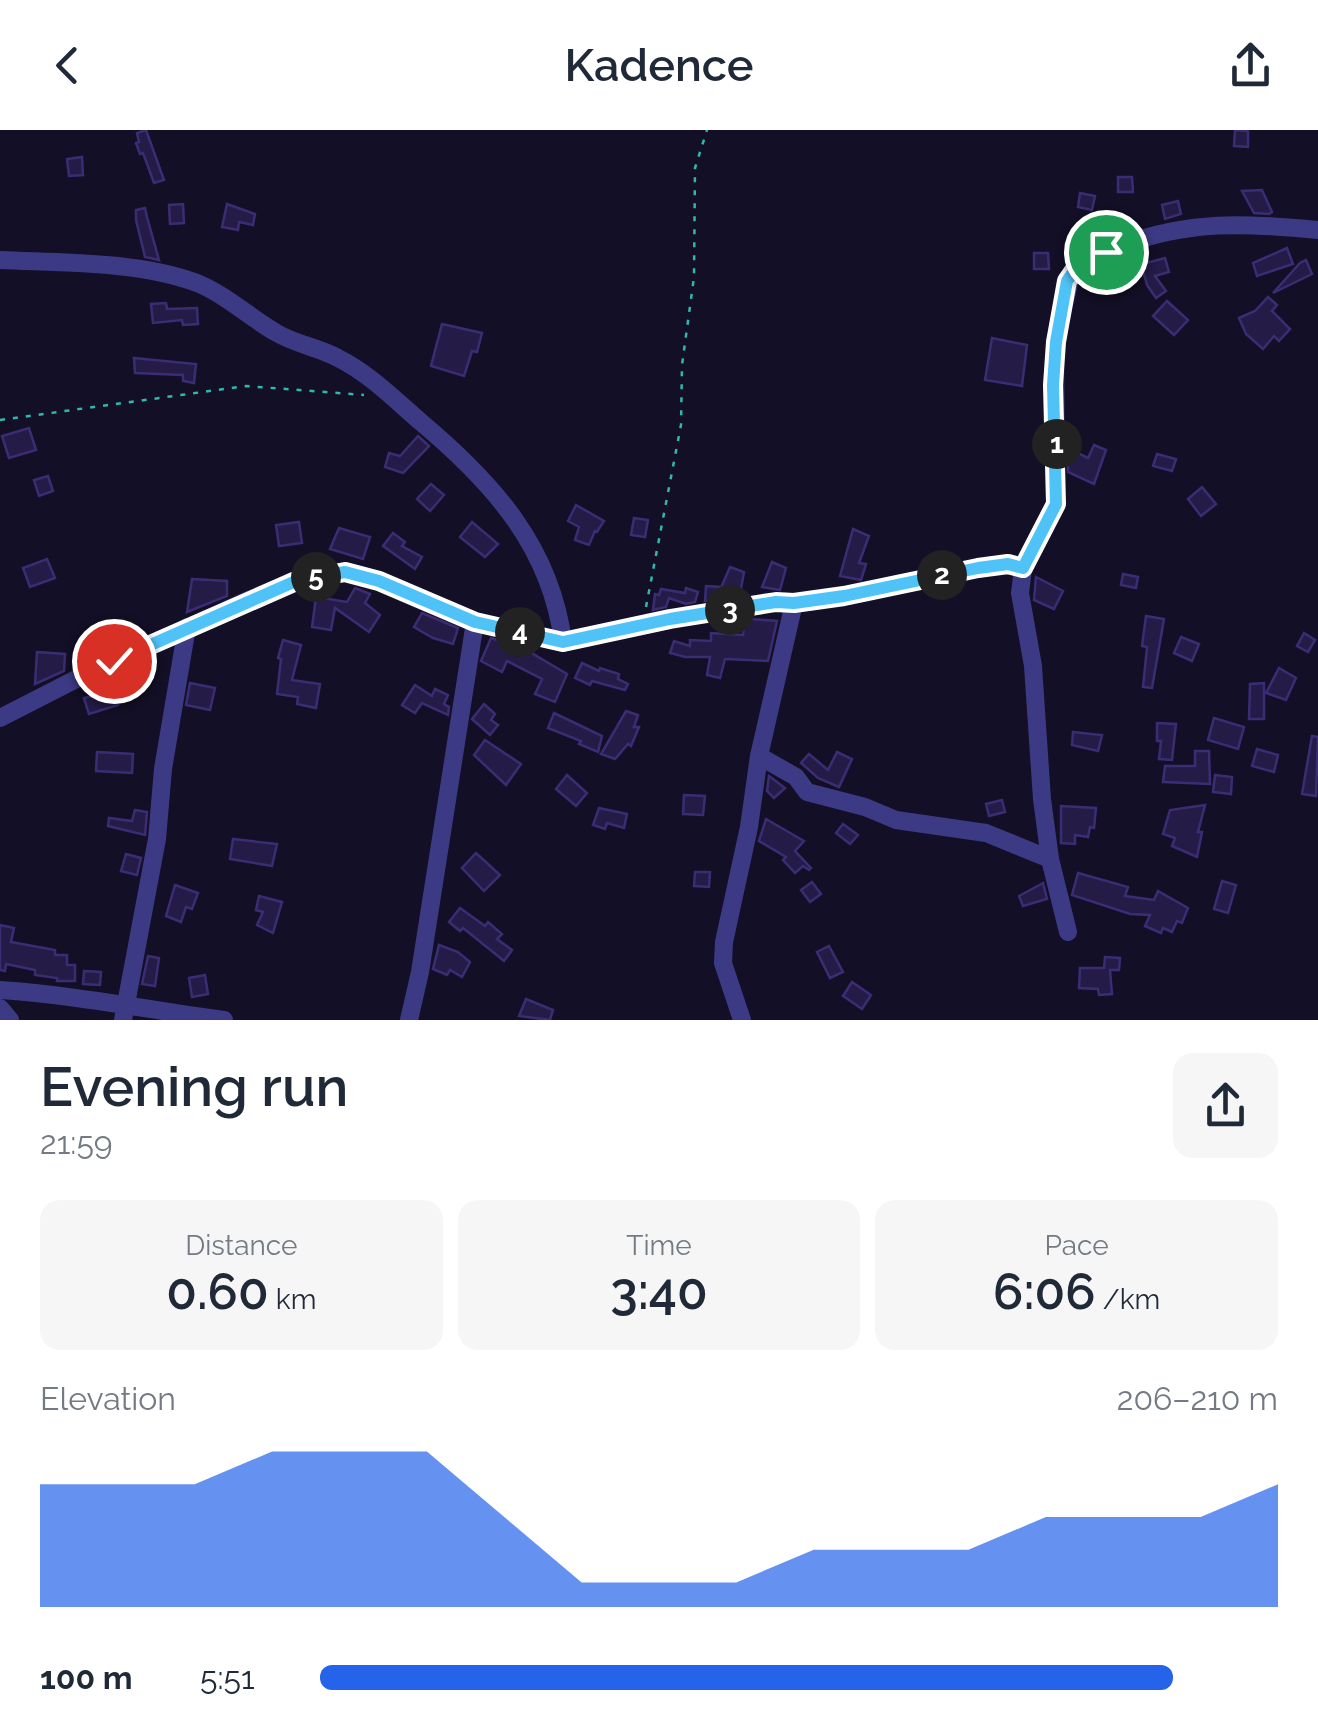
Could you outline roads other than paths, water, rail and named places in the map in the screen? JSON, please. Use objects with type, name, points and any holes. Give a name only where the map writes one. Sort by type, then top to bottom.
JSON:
[{"type":"street","points":[[1068,932],[1050,859],[1035,734],[1033,666],[1020,592],[1023,568],[1056,504],[1056,342],[1072,271],[1089,259],[1171,229],[1245,225],[1318,230]]},
{"type":"street","points":[[0,260],[118,266],[196,283],[229,300],[277,334],[339,358],[396,397],[462,455],[534,547],[558,606],[563,642]]},
{"type":"street","points":[[0,718],[88,673],[296,581],[345,572],[379,581],[475,622],[563,642],[643,624],[776,602],[794,603],[978,568],[1008,564],[1023,568]]},
{"type":"street","points":[[742,1020],[723,954],[759,756],[794,603]]},
{"type":"street","points":[[409,1020],[475,622]]},
{"type":"street","points":[[124,1012],[157,839],[163,769],[187,628]]},
{"type":"street","points":[[759,756],[796,777],[807,792],[865,807],[896,820],[986,833],[1050,859]]},
{"type":"street","points":[[0,990],[92,1002],[112,1000],[124,1012],[224,1020]]},
{"type":"street","points":[[0,1008],[10,1020]]}]
